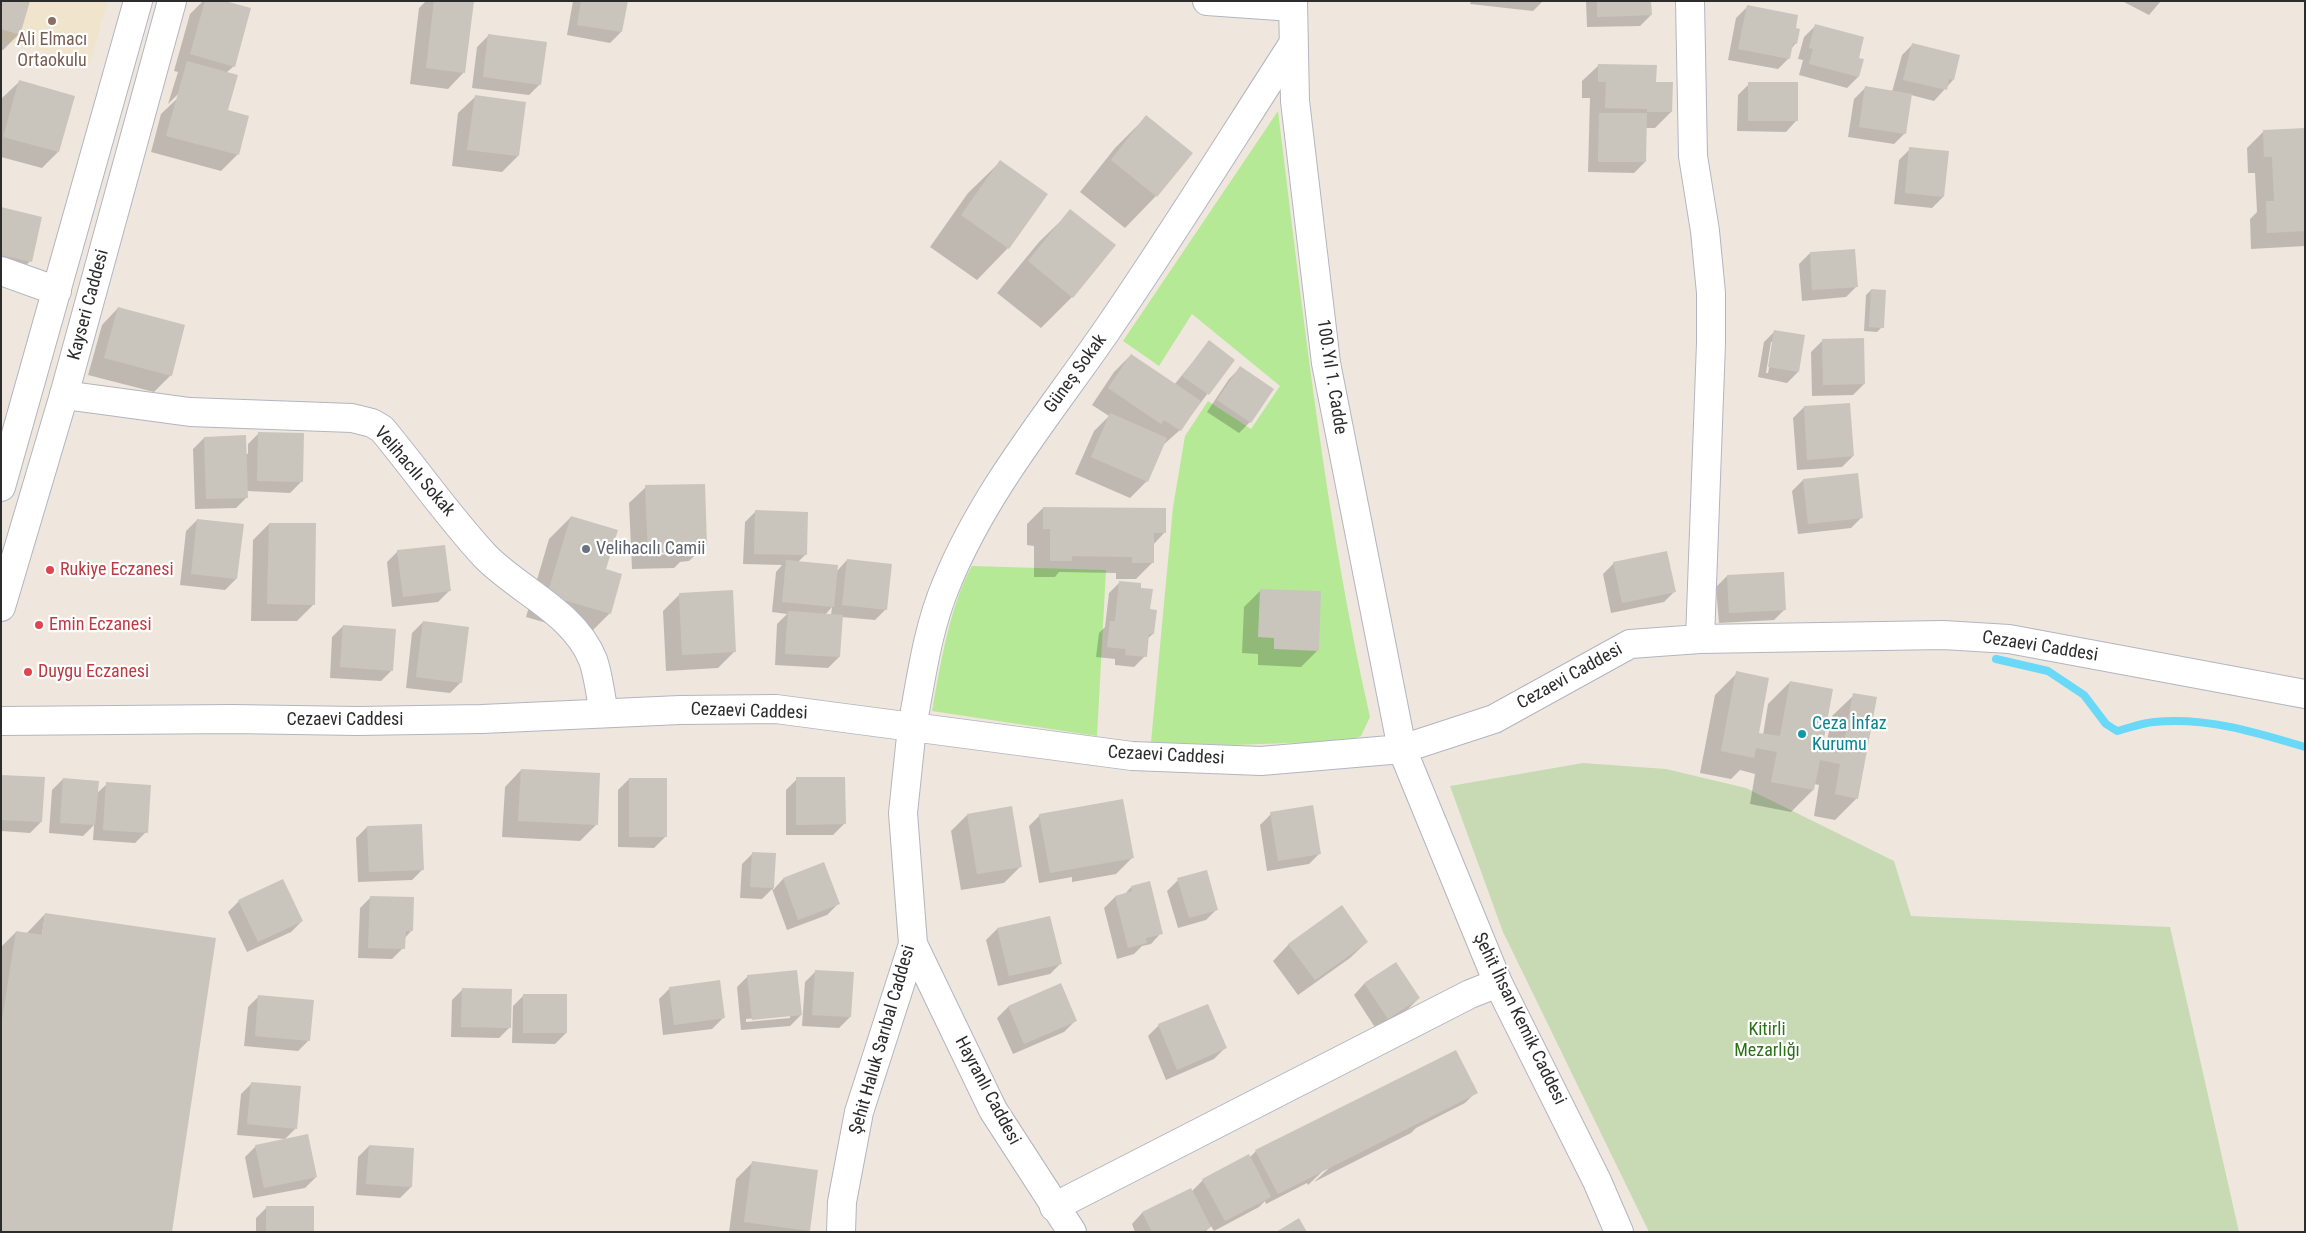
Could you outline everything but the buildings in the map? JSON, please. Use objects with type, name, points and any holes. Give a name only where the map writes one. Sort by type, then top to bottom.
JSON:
[{"type":"street","name":"Kayseri Caddesi","points":[[1,487],[138,1]]},
{"type":"street","name":"Kayseri Caddesi","points":[[1,607],[64,395],[172,1]]},
{"type":"street","points":[[1206,1],[1293,4]]},
{"type":"street","points":[[1690,1],[1693,156],[1705,231],[1711,293],[1711,343],[1700,639]]},
{"type":"street","name":"100.Yıl 1. Cadde","points":[[1293,4],[1295,100],[1326,363],[1402,749]]},
{"type":"street","name":"Güneş Sokak","points":[[912,727],[930,634],[940,601],[958,557],[978,517],[1004,475],[1143,276],[1293,44]]},
{"type":"street","points":[[1,271],[57,291]]},
{"type":"street","name":"Velihacılı Sokak","points":[[64,395],[190,412],[331,416],[372,422],[382,429],[486,556],[520,586],[548,606],[574,630],[593,660],[604,712]]},
{"type":"street","name":"Cezaevi Caddesi","points":[[1,721],[232,719],[356,721],[482,719],[604,712],[776,709],[1132,756],[1261,761],[1402,749],[1494,719],[1630,644],[1700,639],[1943,635],[2009,639],[2305,694]]},
{"type":"street","name":"Şehit Haluk Sarıbal Caddesi","points":[[841,1232],[842,1202],[859,1112],[913,944],[903,814],[912,727]]},
{"type":"street","name":"Şehit İhsan Kemik Caddesi","points":[[1402,749],[1498,983],[1593,1172],[1619,1232]]},
{"type":"street","name":"Hayranlı Caddesi","points":[[913,944],[993,1110],[1054,1207],[1072,1232]]},
{"type":"street","points":[[1054,1207],[1470,994],[1498,983]]},
{"type":"shaded area","name":"Ali Elmacı Ortaokulu","points":[[1,1],[108,1],[89,66],[1,40]]},
{"type":"green space","points":[[1278,111],[1316,415],[1340,566],[1370,717],[1361,736],[1347,741],[1233,745],[1151,742],[1173,507],[1185,436],[1208,401],[1251,429],[1280,386],[1192,314],[1159,366],[1123,341]]},
{"type":"green space","points":[[972,566],[1106,570],[1097,736],[932,711],[942,656],[952,617],[964,581]]},
{"type":"green space","name":"Kitirli Mezarlığı","points":[[1583,763],[1666,769],[1746,788],[1894,861],[1911,916],[2170,927],[2239,1232],[1649,1232],[1503,932],[1450,786]]},
{"type":"waterway","points":[[1996,659],[2048,671],[2084,695],[2106,724],[2117,731],[2140,724],[2174,721],[2193,722],[2249,731],[2305,747]]},
{"type":"place","name":"Ali Elmacı Ortaokulu","points":[[52,21]]},
{"type":"place","name":"Velihacılı Camii","points":[[586,549]]},
{"type":"place","name":"Rukiye Eczanesi","points":[[50,570]]},
{"type":"place","name":"Emin Eczanesi","points":[[39,625]]},
{"type":"place","name":"Duygu Eczanesi","points":[[28,672]]},
{"type":"place","name":"Ceza İnfaz Kurumu","points":[[1802,734]]}]
